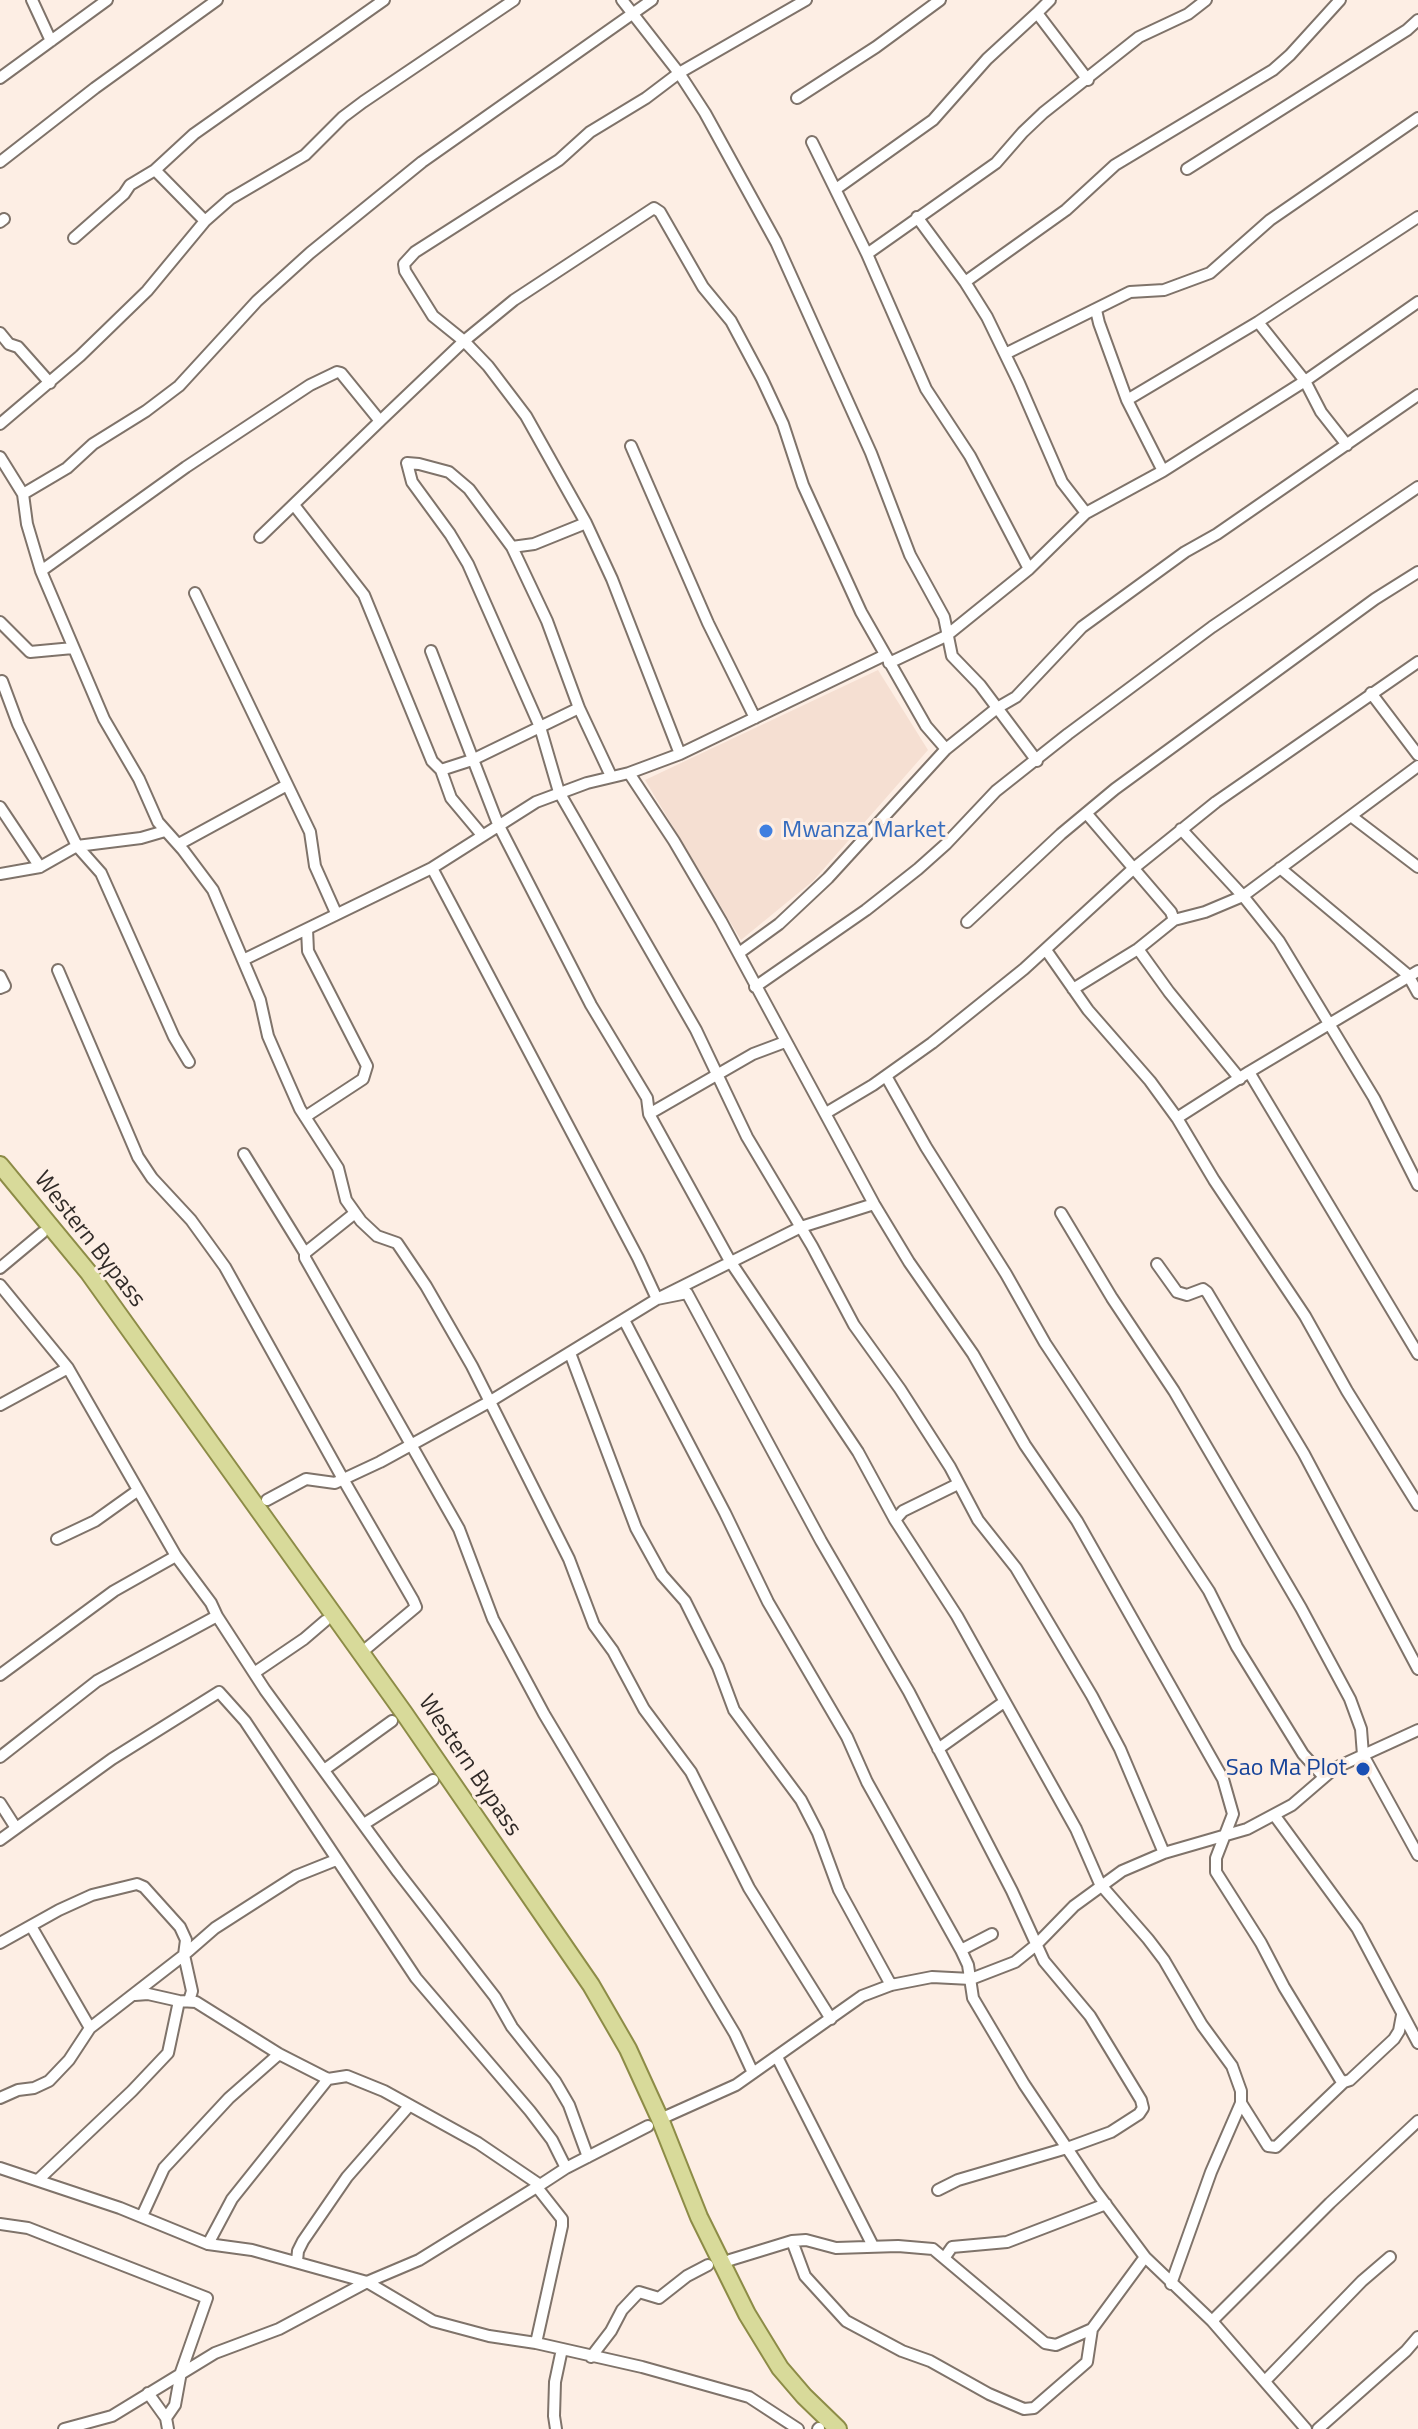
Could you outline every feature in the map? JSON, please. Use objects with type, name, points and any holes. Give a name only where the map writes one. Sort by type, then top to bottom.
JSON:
[{"type":"main road","name":"Western Bypass","points":[[0,1165],[89,1273],[361,1653],[591,1985],[628,2049],[699,2217],[747,2314],[780,2368],[838,2429]]},
{"type":"street","points":[[32,0],[51,41]]},
{"type":"street","points":[[0,162],[107,79],[217,0]]},
{"type":"street","points":[[74,238],[124,194],[130,185],[155,170],[194,134],[384,0]]},
{"type":"street","points":[[0,424],[50,383],[147,291],[205,221],[230,199],[305,155],[343,117],[363,102],[514,0]]},
{"type":"street","points":[[622,0],[679,73],[705,113],[798,288],[871,453],[910,555],[944,617],[952,656],[1037,761]]},
{"type":"street","points":[[23,494],[67,468],[93,444],[179,386],[257,301],[310,253],[422,162],[652,0]]},
{"type":"street","points":[[680,754],[612,579],[586,523],[526,416],[488,366],[433,316],[405,271],[404,264],[415,252],[559,160],[590,132],[646,98],[679,73],[806,0]]},
{"type":"street","points":[[797,98],[876,47],[940,0]]},
{"type":"street","points":[[836,189],[933,120],[987,59],[1050,0]]},
{"type":"street","points":[[867,254],[996,163],[1023,132],[1139,37],[1188,14],[1206,0]]},
{"type":"street","points":[[965,282],[1066,210],[1115,165],[1273,70],[1340,0]]},
{"type":"street","points":[[0,78],[104,1]]},
{"type":"street","points":[[1037,13],[1088,80]]},
{"type":"street","points":[[1187,169],[1407,30],[1418,20]]},
{"type":"street","points":[[1005,354],[1130,292],[1164,290],[1210,273],[1270,220],[1418,118]]},
{"type":"street","points":[[812,142],[867,254],[926,389],[970,456],[1029,569]]},
{"type":"street","points":[[155,170],[205,221]]},
{"type":"street","points":[[260,537],[464,341],[514,300],[624,226],[654,208],[658,209],[703,287],[731,321],[762,379],[783,424],[803,485],[861,612],[926,726],[946,749]]},
{"type":"street","points":[[917,217],[987,317],[1062,482],[1086,513]]},
{"type":"street","points":[[1127,400],[1258,322],[1418,217]]},
{"type":"street","points":[[243,960],[432,868],[536,802],[680,754],[887,659],[946,636],[1029,569],[1086,513],[1163,471],[1305,381],[1418,302]]},
{"type":"street","points":[[1096,310],[1127,400],[1163,471]]},
{"type":"street","points":[[1258,322],[1305,381],[1321,412],[1347,445]]},
{"type":"street","points":[[0,333],[9,344],[18,347],[50,383]]},
{"type":"street","points":[[41,571],[186,467],[310,385],[337,372],[380,421]]},
{"type":"street","points":[[739,953],[779,924],[828,878],[946,749],[997,708],[1016,697],[1082,627],[1185,552],[1217,534],[1418,395]]},
{"type":"street","points":[[631,446],[695,595],[755,718]]},
{"type":"street","points":[[0,457],[23,494],[27,524],[41,571],[104,719],[158,822],[179,844],[213,890],[260,1000],[268,1036],[305,1117],[338,1168],[346,1200],[377,1236],[397,1243],[452,1329],[569,1559],[594,1625],[618,1659],[644,1709],[691,1772],[749,1888],[831,2019]]},
{"type":"street","points":[[611,776],[579,708],[547,621],[512,547],[469,489],[449,472],[407,463],[412,482],[468,564],[540,727],[559,792],[680,1002],[747,1137],[801,1227],[854,1325],[950,1467],[978,1520],[1016,1568],[1092,1696],[1120,1749],[1164,1853]]},
{"type":"street","points":[[755,987],[856,918],[918,869],[996,791],[1068,734],[1212,627],[1418,487]]},
{"type":"street","points":[[294,505],[364,595],[432,761],[441,770],[451,798],[482,835]]},
{"type":"street","points":[[512,547],[534,544],[586,523]]},
{"type":"street","points":[[967,922],[1019,871],[1115,789],[1375,599],[1418,572]]},
{"type":"street","points":[[195,593],[310,832],[315,866],[336,913]]},
{"type":"street","points":[[0,622],[30,652],[73,648]]},
{"type":"street","points":[[431,651],[498,824],[591,1005],[647,1098],[649,1114],[730,1261],[858,1452],[895,1520],[937,1582],[1076,1829],[1100,1884],[1164,1960],[1202,2025],[1232,2066],[1241,2091],[1241,2103],[1211,2172],[1171,2284]]},
{"type":"street","points":[[826,1113],[932,1043],[1046,950],[1181,829],[1418,662]]},
{"type":"street","points":[[2,681],[18,724],[77,846],[101,873],[174,1037],[189,1062]]},
{"type":"street","points":[[1371,693],[1418,755]]},
{"type":"street","points":[[441,770],[472,760],[579,708]]},
{"type":"street","points":[[1073,989],[1138,949],[1174,920],[1205,912],[1243,896],[1418,766]]},
{"type":"street","points":[[629,773],[674,841],[739,953],[874,1204],[917,1274],[973,1354],[1025,1445],[1091,1544],[1223,1779],[1233,1814],[1216,1858],[1216,1872],[1344,2082]]},
{"type":"street","points":[[179,844],[287,785]]},
{"type":"street","points":[[0,807],[40,867]]},
{"type":"street","points":[[1087,814],[1171,912],[1174,920]]},
{"type":"street","points":[[1351,816],[1418,867]]},
{"type":"street","points":[[1181,829],[1243,896],[1279,941],[1374,1098],[1418,1185]]},
{"type":"street","points":[[0,874],[40,867],[77,846],[141,838],[165,831]]},
{"type":"street","points":[[432,868],[624,1230],[657,1299]]},
{"type":"street","points":[[1280,868],[1413,973],[1418,993]]},
{"type":"street","points":[[305,1117],[363,1079],[367,1066],[308,951],[307,929]]},
{"type":"street","points":[[1138,949],[1169,992],[1244,1076],[1418,1354]]},
{"type":"street","points":[[1046,950],[1098,1023],[1150,1081],[1177,1118],[1214,1180],[1305,1316],[1347,1391],[1418,1505]]},
{"type":"street","points":[[58,970],[138,1157],[152,1178],[191,1220],[225,1267],[416,1607],[361,1653]]},
{"type":"street","points":[[1177,1118],[1413,973]]},
{"type":"street","points":[[0,976],[5,986],[0,988]]},
{"type":"street","points":[[649,1114],[753,1054],[785,1042]]},
{"type":"street","points":[[886,1076],[1045,1343],[1209,1591],[1237,1647],[1303,1754],[1323,1776]]},
{"type":"street","points":[[244,1154],[305,1253],[305,1258],[459,1529],[493,1619],[530,1687],[735,2034],[753,2073]]},
{"type":"street","points":[[267,1500],[306,1479],[331,1483],[343,1479],[413,1445],[657,1299],[801,1227],[874,1204]]},
{"type":"street","points":[[305,1253],[355,1213]]},
{"type":"street","points":[[1061,1213],[1112,1298],[1174,1391],[1301,1608],[1350,1699],[1361,1729],[1363,1755],[1418,1855]]},
{"type":"street","points":[[0,1268],[42,1233]]},
{"type":"street","points":[[1157,1264],[1177,1292],[1187,1295],[1203,1289],[1216,1305],[1304,1454],[1418,1669]]},
{"type":"street","points":[[0,1285],[68,1368],[176,1556],[211,1603],[254,1673],[439,1928],[495,1997],[512,2027],[555,2081],[569,2105],[588,2157]]},
{"type":"street","points":[[657,1299],[687,1293],[821,1541],[909,1692],[1012,1891],[1044,1961],[1090,2016],[1116,2056],[1143,2108],[1111,2132],[958,2180],[938,2190]]},
{"type":"street","points":[[624,1320],[730,1522],[768,1602],[847,1737],[867,1782],[961,1950],[971,1979],[973,1998],[982,2016],[1067,2148],[1145,2257],[1212,2321],[1306,2429]]},
{"type":"street","points":[[570,1353],[636,1528],[662,1575],[685,1601],[718,1667],[734,1710],[801,1800],[818,1833],[839,1890],[891,1985]]},
{"type":"street","points":[[0,1405],[68,1368]]},
{"type":"street","points":[[895,1520],[903,1511],[958,1484]]},
{"type":"street","points":[[57,1539],[95,1521],[137,1491]]},
{"type":"street","points":[[0,1675],[114,1591],[176,1556]]},
{"type":"street","points":[[0,1757],[97,1681],[217,1616]]},
{"type":"street","points":[[254,1673],[325,1621]]},
{"type":"street","points":[[0,1840],[124,1752],[219,1692],[245,1721],[416,1978],[530,2111],[552,2140],[566,2168]]},
{"type":"street","points":[[938,1749],[1004,1702]]},
{"type":"street","points":[[324,1770],[392,1721]]},
{"type":"street","points":[[667,2116],[736,2085],[862,1996],[891,1985],[932,1977],[971,1979],[1015,1962],[1100,1884],[1140,1861],[1222,1838],[1275,1816],[1307,1793],[1323,1776],[1418,1730]]},
{"type":"street","points":[[364,1824],[433,1780]]},
{"type":"street","points":[[0,1803],[16,1828]]},
{"type":"street","points":[[1275,1816],[1357,1928],[1418,2043]]},
{"type":"street","points":[[1195,1845],[1216,1858]]},
{"type":"street","points":[[2,2092],[34,2088],[49,2081],[69,2060],[90,2028],[135,1995],[147,1990],[215,1928],[251,1902],[296,1876],[336,1860]]},
{"type":"street","points":[[0,1943],[92,1895],[129,1884],[144,1887],[180,1927],[186,1940],[184,1955],[192,1991],[184,2001],[168,2053],[38,2180]]},
{"type":"street","points":[[31,1926],[90,2028]]},
{"type":"street","points":[[961,1950],[992,1934]]},
{"type":"street","points":[[147,1990],[196,2002],[279,2054],[328,2079],[347,2076],[409,2106],[478,2143],[538,2185],[562,2219],[562,2226],[536,2343]]},
{"type":"street","points":[[1241,2103],[1268,2146],[1276,2147],[1394,2039],[1402,2015]]},
{"type":"street","points":[[142,2216],[164,2168],[229,2098],[279,2054]]},
{"type":"street","points":[[777,2057],[873,2246]]},
{"type":"street","points":[[208,2244],[232,2199],[328,2079]]},
{"type":"street","points":[[297,2261],[303,2241],[347,2177],[409,2106]]},
{"type":"street","points":[[1212,2321],[1330,2203],[1418,2121]]},
{"type":"street","points":[[64,2429],[112,2416],[215,2353],[279,2329],[367,2282],[436,2250],[566,2168],[648,2126]]},
{"type":"street","points":[[0,2168],[142,2216],[208,2244],[252,2250],[367,2282],[433,2321],[489,2336],[536,2343],[642,2367],[749,2397],[798,2429]]},
{"type":"street","points":[[945,2257],[952,2247],[1007,2242],[1106,2204]]},
{"type":"street","points":[[0,2224],[28,2228],[207,2298],[167,2424]]},
{"type":"street","points":[[730,2260],[792,2241],[806,2240],[836,2248],[933,2249],[1045,2343],[1063,2343],[1092,2329]]},
{"type":"street","points":[[792,2241],[805,2276],[846,2321],[1024,2409],[1034,2408],[1087,2362],[1092,2329],[1145,2257]]},
{"type":"street","points":[[1265,2381],[1362,2281],[1390,2257]]},
{"type":"street","points":[[591,2357],[622,2310],[639,2292],[659,2298],[687,2276],[708,2265]]},
{"type":"street","points":[[1318,2429],[1418,2337]]},
{"type":"street","points":[[556,2429],[555,2382],[562,2349]]},
{"type":"street","points":[[148,2393],[167,2424]]},
{"type":"shaded area","name":"Mwanza Market","points":[[878,670],[928,750],[813,881],[741,940],[645,780]]},
{"type":"place","name":"Mwanza Market","points":[[766,831]]},
{"type":"place","name":"Sao Ma Plot","points":[[1363,1769]]}]
